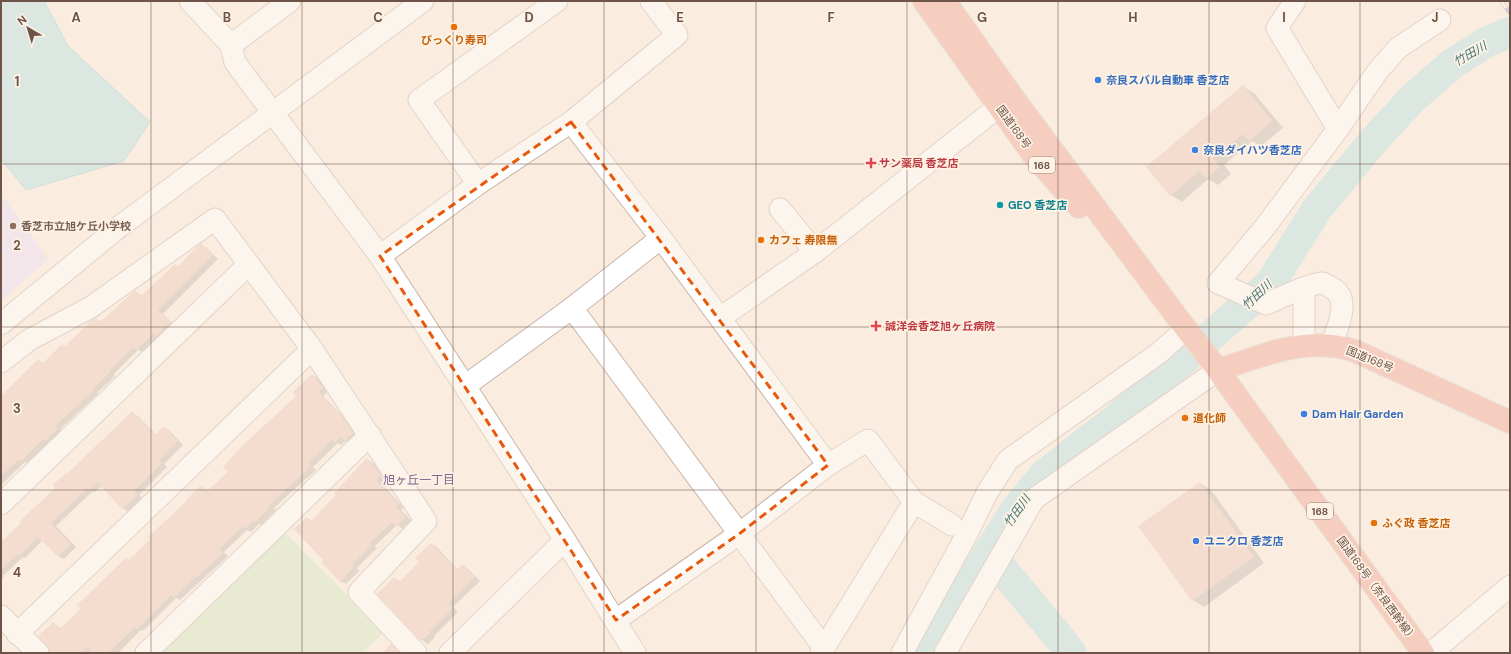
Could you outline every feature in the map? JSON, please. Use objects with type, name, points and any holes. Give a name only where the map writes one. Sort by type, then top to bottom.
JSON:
[{"type":"highway","name":"国道168号","points":[[924,1],[1005,101]]},
{"type":"highway","name":"国道168号","points":[[945,1],[1005,101],[1034,156],[1181,323],[1215,366],[1304,346],[1331,346],[1355,351],[1510,422]]},
{"type":"highway","name":"国道168号（奈良西幹線）","points":[[1215,366],[1423,653]]},
{"type":"street","points":[[190,1],[231,46],[235,62],[380,256],[565,540],[616,620],[635,653]]},
{"type":"street","points":[[231,46],[290,1]]},
{"type":"street","points":[[1,324],[119,227],[273,111],[423,1]]},
{"type":"street","points":[[478,184],[419,100],[557,1]]},
{"type":"street","points":[[380,256],[478,184],[571,122],[677,35],[651,1]]},
{"type":"street","points":[[1295,1],[1277,28],[1338,129]]},
{"type":"street","points":[[1331,346],[1342,319],[1342,302],[1335,289],[1322,283],[1304,288],[1266,304],[1218,283],[1265,227],[1338,129],[1377,72],[1398,48],[1440,20]]},
{"type":"street","points":[[720,318],[815,252],[1005,101]]},
{"type":"street","points":[[571,122],[661,238],[828,465]]},
{"type":"street","points":[[780,209],[815,252]]},
{"type":"street","points":[[1,362],[30,340],[91,307],[215,219],[312,349],[426,521],[359,592],[416,653]]},
{"type":"street","points":[[465,386],[572,308],[661,238]]},
{"type":"street","points":[[1,504],[249,264]]},
{"type":"street","points":[[1304,288],[1304,346]]},
{"type":"street","points":[[572,308],[739,534],[822,651],[914,502]]},
{"type":"street","points":[[902,653],[967,534],[987,493],[1008,460],[1159,353],[1181,323]]},
{"type":"street","points":[[17,634],[312,349]]},
{"type":"street","points":[[946,653],[1034,499],[1215,366]]},
{"type":"street","points":[[146,653],[370,435]]},
{"type":"street","points":[[616,620],[739,534],[828,465],[868,440],[914,502],[952,525]]},
{"type":"street","points":[[450,653],[565,540]]},
{"type":"street","points":[[1431,653],[1510,586]]},
{"type":"street","points":[[1,616],[17,634],[38,653]]},
{"type":"highlighted area","points":[[571,122],[828,465],[739,534],[616,620],[380,256]]},
{"type":"shaded area","name":"香芝市立旭ケ丘小学校","points":[[1,194],[48,259],[1,301]]},
{"type":"green space","points":[[281,528],[384,632],[362,653],[151,653]]},
{"type":"water","points":[[1,1],[44,1],[68,46],[150,122],[124,161],[26,190],[1,159]]},
{"type":"building","name":"奈良ダイハツ香芝店","points":[[1243,85],[1272,121],[1249,141],[1243,134],[1213,158],[1220,167],[1206,179],[1199,171],[1170,196],[1146,167]]},
{"type":"building","points":[[201,243],[213,255],[158,310],[170,322],[156,336],[154,333],[136,350],[133,347],[109,371],[110,372],[92,390],[93,391],[55,426],[58,428],[45,441],[43,439],[21,461],[19,459],[1,476],[1,396],[38,359],[43,363],[62,344],[65,346],[92,320],[96,318],[100,322],[135,290],[141,296],[175,264],[178,266]]},
{"type":"building","points":[[312,374],[323,388],[318,392],[337,411],[338,410],[353,433],[345,441],[341,437],[335,443],[332,440],[308,463],[311,466],[269,505],[271,506],[255,522],[253,521],[244,529],[242,527],[219,549],[223,553],[196,578],[195,577],[174,598],[171,595],[137,629],[135,627],[108,653],[93,653],[87,647],[81,653],[50,653],[47,645],[38,636],[53,622],[60,629],[81,609],[77,605],[127,557],[129,560],[150,539],[148,537],[187,501],[186,500],[201,485],[207,491],[228,472],[223,467],[241,447],[296,396],[293,392]]},
{"type":"building","points":[[132,411],[155,435],[164,426],[178,441],[159,460],[162,463],[134,491],[138,495],[122,509],[97,482],[89,490],[87,488],[51,523],[71,544],[58,556],[38,537],[19,556],[17,554],[1,570],[1,542],[21,523],[19,522],[55,488],[53,485],[67,472],[68,473]]},
{"type":"building","points":[[367,458],[381,475],[376,480],[399,504],[396,507],[406,517],[396,526],[392,522],[370,543],[372,544],[352,565],[354,567],[340,582],[321,562],[323,560],[294,529],[307,517],[311,521],[336,495],[334,493]]},
{"type":"building","name":"ユニクロ 香芝店","points":[[1200,482],[1254,557],[1192,601],[1138,526]]},
{"type":"building","points":[[431,543],[457,570],[462,564],[475,577],[448,603],[453,608],[421,641],[377,594],[394,577],[399,582],[419,562],[415,558]]},
{"type":"building","points":[[391,644],[400,653],[382,653]]},
{"type":"waterway","name":"竹田川","points":[[928,653],[945,621],[1017,508],[1044,475],[1116,419],[1270,284],[1317,209],[1374,140],[1414,97],[1452,64],[1485,43],[1510,32]]},
{"type":"waterway","name":"竹田川","points":[[992,549],[1002,569],[1071,653]]},
{"type":"railway","points":[[1501,1],[1510,13]]},
{"type":"place","name":"びっくり寿司","points":[[454,27]]},
{"type":"place","name":"奈良スバル自動車 香芝店","points":[[1098,80]]},
{"type":"place","name":"奈良ダイハツ香芝店","points":[[1195,150]]},
{"type":"place","name":"サン薬局 香芝店","points":[[871,163]]},
{"type":"place","name":"GEO 香芝店","points":[[1000,205]]},
{"type":"place","name":"香芝市立旭ケ丘小学校","points":[[13,226]]},
{"type":"place","name":"カフェ 寿限無","points":[[761,240]]},
{"type":"place","name":"誠洋会香芝旭ヶ丘病院","points":[[876,326]]},
{"type":"place","name":"Dam Hair Garden","points":[[1304,414]]},
{"type":"place","name":"道化師","points":[[1185,418]]},
{"type":"place","name":"ふぐ政 香芝店","points":[[1374,523]]},
{"type":"place","name":"ユニクロ 香芝店","points":[[1196,541]]},
{"type":"district","name":"旭ヶ丘一丁目","points":[[419,480]]}]
